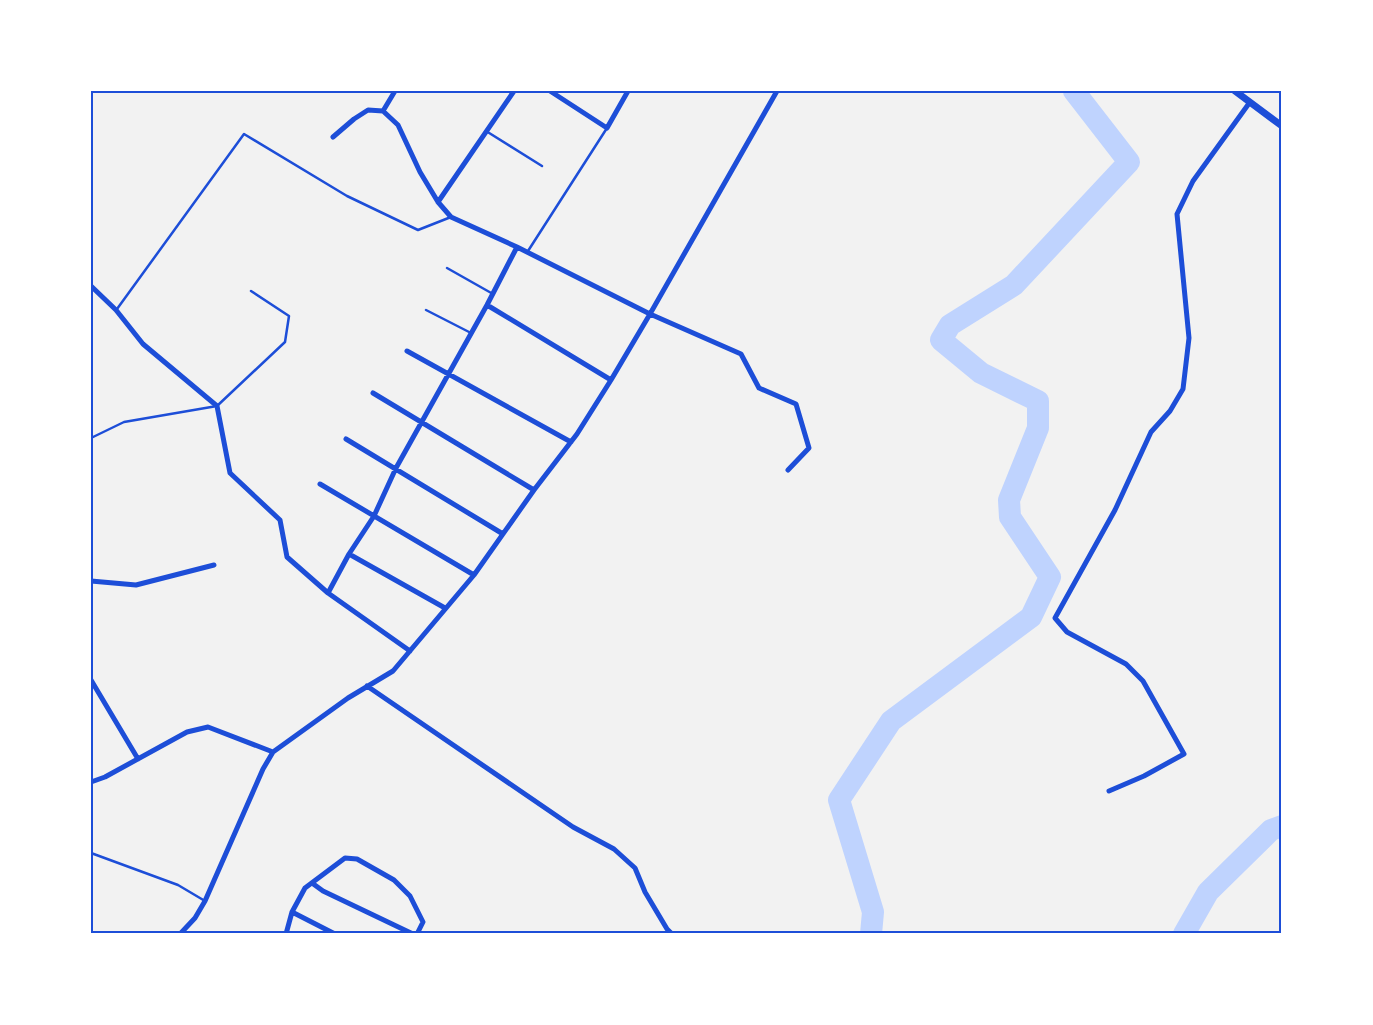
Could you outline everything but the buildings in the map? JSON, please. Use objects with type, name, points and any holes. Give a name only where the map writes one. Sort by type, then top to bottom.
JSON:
[{"type":"street","points":[[383,111],[395,91]]},
{"type":"street","points":[[438,202],[514,91]]},
{"type":"street","points":[[550,91],[607,128],[628,91]]},
{"type":"street","points":[[180,934],[195,918],[205,901],[263,768],[273,752],[348,698],[393,671],[474,575],[570,442],[611,380],[650,314],[777,91]]},
{"type":"street","points":[[1235,91],[1282,126]]},
{"type":"street","points":[[1109,791],[1144,776],[1184,754],[1143,681],[1126,664],[1067,632],[1055,618],[1115,510],[1151,432],[1170,412],[1183,389],[1189,338],[1177,214],[1192,181],[1250,102]]},
{"type":"street","points":[[333,137],[368,110],[383,111],[398,124],[420,172],[438,202],[451,217],[517,247],[650,314],[741,354],[759,388],[796,404],[809,448],[788,470]]},
{"type":"street","points":[[328,593],[374,516],[396,468],[487,305],[517,247]]},
{"type":"street","points":[[91,286],[116,310],[143,344],[217,406],[230,473],[280,520],[287,557],[328,593],[410,651]]},
{"type":"street","points":[[487,305],[611,380]]},
{"type":"street","points":[[407,351],[570,442]]},
{"type":"street","points":[[373,393],[534,490]]},
{"type":"street","points":[[346,439],[504,534]]},
{"type":"street","points":[[320,484],[474,575]]},
{"type":"street","points":[[350,554],[445,608]]},
{"type":"street","points":[[91,581],[136,585],[214,565]]},
{"type":"street","points":[[91,680],[138,759]]},
{"type":"street","points":[[368,686],[572,827],[614,849],[635,868],[645,892],[667,929],[672,934]]},
{"type":"street","points":[[91,782],[105,777],[187,732],[208,727],[273,752]]},
{"type":"street","points":[[286,934],[292,912],[305,888],[345,858],[357,859],[394,880],[410,896],[423,922],[417,934]]},
{"type":"street","points":[[312,883],[323,891],[413,934]]},
{"type":"street","points":[[292,912],[335,934]]},
{"type":"lane","points":[[527,252],[607,128]]},
{"type":"lane","points":[[486,131],[542,166]]},
{"type":"lane","points":[[116,310],[244,134],[348,196],[418,230],[451,217]]},
{"type":"lane","points":[[447,268],[493,294]]},
{"type":"lane","points":[[91,438],[124,422],[217,406],[286,342],[290,316],[251,291]]},
{"type":"lane","points":[[426,310],[471,333]]},
{"type":"lane","points":[[91,853],[178,885],[205,901]]},
{"type":"waterway","points":[[871,934],[873,912],[839,800],[891,721],[1031,617],[1050,577],[1010,517],[1009,500],[1038,428],[1038,401],[981,373],[941,340],[950,325],[1014,285],[1129,162],[1074,91]]},
{"type":"waterway","points":[[1184,934],[1208,892],[1271,830],[1282,826]]}]
